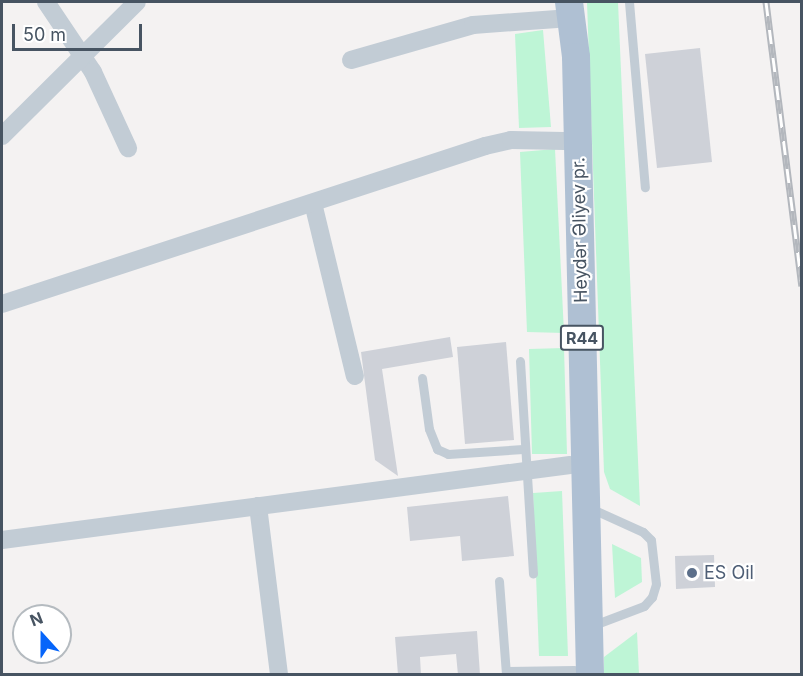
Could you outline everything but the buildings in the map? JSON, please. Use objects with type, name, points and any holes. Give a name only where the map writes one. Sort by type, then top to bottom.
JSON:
[{"type":"main road","name":"Heydər Əliyev pr.","points":[[560,7],[570,465],[580,673]]},
{"type":"main road","name":"Heydər Əliyev pr.","points":[[560,7],[576,57],[589,627],[580,673]]},
{"type":"street","points":[[46,2],[82,55],[114,113],[128,148]]},
{"type":"street","points":[[2,136],[137,2]]},
{"type":"street","points":[[351,60],[473,25],[560,7]]},
{"type":"street","points":[[2,304],[485,146],[511,140],[564,141]]},
{"type":"street","points":[[314,203],[355,376]]},
{"type":"street","points":[[2,540],[524,468],[570,465]]},
{"type":"street","points":[[258,506],[279,675]]},
{"type":"lane","points":[[629,2],[645,188]]},
{"type":"lane","points":[[520,361],[524,468],[533,574]]},
{"type":"lane","points":[[422,378],[429,429],[437,449],[448,454],[524,449]]},
{"type":"lane","points":[[586,506],[643,532],[651,540],[656,584],[652,597],[644,606],[589,627]]},
{"type":"lane","points":[[499,581],[506,673],[580,673]]},
{"type":"green space","points":[[587,2],[618,2],[640,506],[610,489],[604,472]]},
{"type":"green space","points":[[543,30],[551,127],[519,128],[515,34]]},
{"type":"green space","points":[[555,149],[564,333],[527,332],[520,152]]},
{"type":"green space","points":[[564,348],[567,454],[532,454],[529,349]]},
{"type":"green space","points":[[562,491],[568,656],[539,656],[533,493]]},
{"type":"green space","points":[[612,544],[641,558],[642,582],[615,598]]},
{"type":"green space","points":[[637,632],[639,674],[604,674],[604,657]]},
{"type":"railway","points":[[766,2],[802,286]]},
{"type":"place","name":"ES Oil","points":[[692,573]]}]
